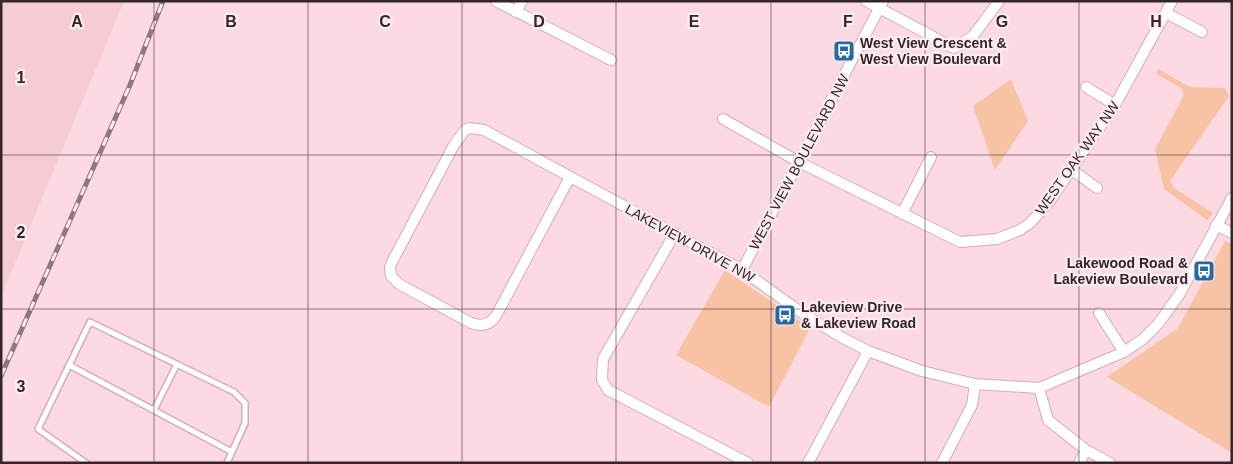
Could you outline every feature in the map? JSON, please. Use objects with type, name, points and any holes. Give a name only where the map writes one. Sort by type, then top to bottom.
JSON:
[{"type":"street","points":[[496,1],[612,60]]},
{"type":"street","points":[[516,12],[522,1]]},
{"type":"street","points":[[866,1],[882,5],[954,48],[973,36],[998,1]]},
{"type":"street","name":"WEST OAK WAY NW","points":[[723,118],[799,162],[960,242],[997,239],[1020,230],[1040,214],[1115,106],[1172,1]]},
{"type":"street","name":"WEST VIEW BOULEVARD NW","points":[[742,270],[882,5]]},
{"type":"street","points":[[1166,13],[1202,32]]},
{"type":"street","points":[[1086,87],[1115,106]]},
{"type":"street","name":"LAKEVIEW DRIVE NW","points":[[570,177],[494,319],[486,325],[481,326],[471,323],[394,280],[390,272],[392,262],[454,145],[461,134],[470,128],[484,130],[742,270],[802,313],[868,351],[922,371],[975,384],[1039,388],[1124,352],[1143,338],[1169,311],[1232,198]]},
{"type":"street","points":[[902,214],[931,157]]},
{"type":"street","points":[[1071,169],[1097,188]]},
{"type":"street","points":[[1216,225],[1232,233]]},
{"type":"street","points":[[674,233],[603,359],[602,380],[608,390],[748,463]]},
{"type":"street","points":[[1100,313],[1124,352]]},
{"type":"street","points":[[808,463],[868,351]]},
{"type":"street","points":[[942,463],[972,405],[975,384]]},
{"type":"street","points":[[1039,388],[1048,420],[1086,450],[1110,463]]},
{"type":"street","points":[[1079,463],[1086,450]]},
{"type":"lane","points":[[86,463],[38,430],[90,322],[234,392],[245,403],[245,423],[227,463]]},
{"type":"lane","points":[[154,410],[177,364]]},
{"type":"lane","points":[[69,365],[232,452]]},
{"type":"shaded area","points":[[1,1],[124,1],[1,297]]},
{"type":"shaded area","points":[[1158,69],[1190,87],[1225,88],[1229,96],[1170,181],[1174,188],[1213,213],[1207,220],[1164,189],[1155,149],[1184,95],[1181,88],[1156,74]]},
{"type":"shaded area","points":[[1011,79],[1028,121],[995,170],[973,106]]},
{"type":"shaded area","points":[[1225,241],[1232,244],[1232,453],[1107,377],[1178,328]]},
{"type":"shaded area","points":[[725,270],[810,328],[769,407],[676,355]]},
{"type":"railway","points":[[1,376],[130,85],[163,1]]},
{"type":"place","name":"West View Crescent & West View Boulevard","points":[[844,51]]},
{"type":"place","name":"Lakewood Road & Lakeview Boulevard","points":[[1204,271]]},
{"type":"place","name":"Lakeview Drive & Lakeview Road","points":[[785,315]]}]
